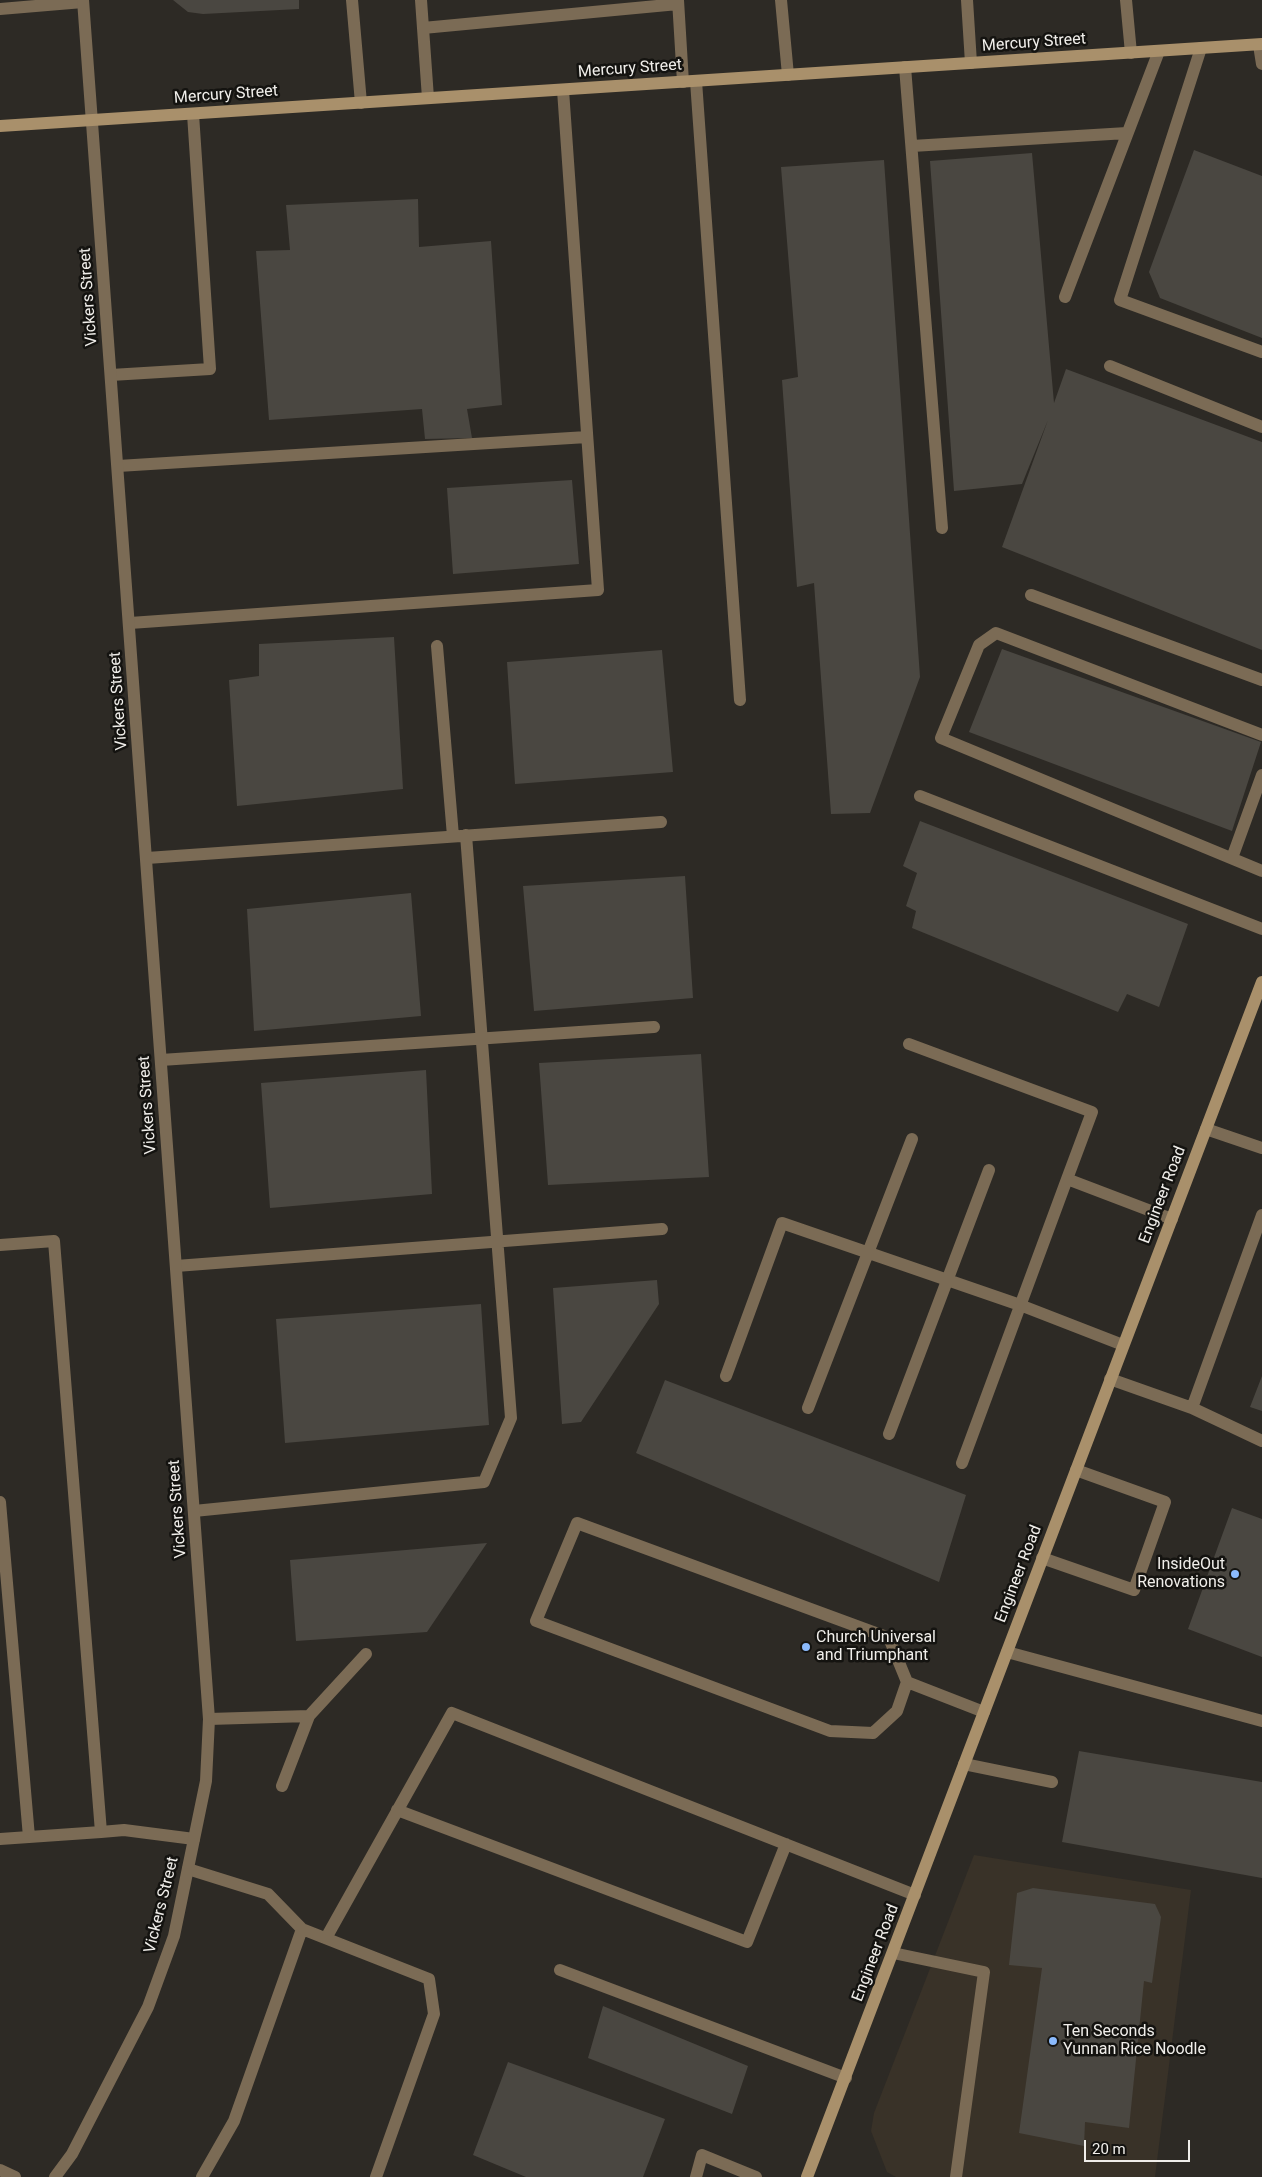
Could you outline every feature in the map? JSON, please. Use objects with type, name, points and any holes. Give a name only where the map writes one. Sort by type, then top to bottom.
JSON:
[{"type":"street","points":[[352,0],[361,103]]},
{"type":"street","points":[[421,0],[428,98]]},
{"type":"street","points":[[781,0],[788,75]]},
{"type":"street","points":[[967,0],[971,63]]},
{"type":"street","points":[[1126,0],[1131,53]]},
{"type":"street","points":[[0,9],[83,1]]},
{"type":"street","name":"Vickers Street","points":[[55,2177],[72,2154],[148,2007],[174,1936],[206,1780],[209,1719],[83,1]]},
{"type":"street","points":[[423,28],[678,2],[690,81],[740,700]]},
{"type":"street","points":[[1260,45],[1262,64]]},
{"type":"street","name":"Mercury Street","points":[[0,126],[1260,45]]},
{"type":"street","points":[[1201,48],[1120,300],[1262,352]]},
{"type":"street","points":[[1065,297],[1159,51]]},
{"type":"street","points":[[905,68],[942,528]]},
{"type":"street","points":[[130,623],[598,590],[563,90]]},
{"type":"street","points":[[111,375],[210,369],[193,114]]},
{"type":"street","points":[[912,146],[1127,133]]},
{"type":"street","points":[[1110,366],[1262,427]]},
{"type":"street","points":[[118,466],[587,437]]},
{"type":"street","points":[[1031,595],[1262,680]]},
{"type":"street","points":[[1262,735],[996,633],[979,645],[941,738],[1262,871]]},
{"type":"street","points":[[194,1511],[484,1482],[511,1418],[482,1039],[437,646]]},
{"type":"street","points":[[1232,858],[1262,775]]},
{"type":"street","points":[[920,796],[1262,929]]},
{"type":"street","points":[[147,858],[662,822]]},
{"type":"street","name":"Engineer Road","points":[[807,2177],[1262,982]]},
{"type":"street","points":[[161,1060],[654,1028]]},
{"type":"street","points":[[909,1044],[1092,1112],[962,1463]]},
{"type":"street","points":[[1206,1129],[1262,1148]]},
{"type":"street","points":[[808,1408],[912,1139]]},
{"type":"street","points":[[889,1434],[989,1170]]},
{"type":"street","points":[[1067,1179],[1172,1218]]},
{"type":"street","points":[[1192,1408],[1262,1215]]},
{"type":"street","points":[[726,1376],[782,1223],[1020,1305],[1123,1345]]},
{"type":"street","points":[[176,1266],[662,1228]]},
{"type":"street","points":[[0,1246],[54,1241],[101,1832]]},
{"type":"street","points":[[1110,1379],[1192,1408],[1262,1441]]},
{"type":"street","points":[[1042,1558],[1134,1590],[1165,1502],[1076,1470]]},
{"type":"street","points":[[0,1502],[28,1837]]},
{"type":"street","points":[[907,1682],[897,1711],[872,1733],[830,1732],[536,1621],[577,1523],[889,1638],[907,1682],[984,1712]]},
{"type":"street","points":[[1007,1652],[1262,1721]]},
{"type":"street","points":[[282,1786],[309,1716],[366,1654]]},
{"type":"street","points":[[326,1938],[452,1713],[915,1895]]},
{"type":"street","points":[[209,1719],[309,1716]]},
{"type":"street","points":[[964,1764],[1052,1782]]},
{"type":"street","points":[[397,1810],[747,1942],[786,1844]]},
{"type":"street","points":[[0,1840],[124,1830],[194,1839]]},
{"type":"street","points":[[188,1869],[268,1894],[302,1929],[429,1979],[434,2014],[376,2177]]},
{"type":"street","points":[[202,2177],[234,2121],[302,1929]]},
{"type":"street","points":[[893,1953],[984,1972],[956,2177]]},
{"type":"street","points":[[560,1970],[846,2078]]},
{"type":"street","points":[[696,2177],[702,2155],[756,2177]]},
{"type":"street","points":[[0,2170],[15,2177]]},
{"type":"shaded area","points":[[974,1855],[1191,1890],[1155,2177],[896,2177],[887,2172],[871,2131],[874,2113]]},
{"type":"building","points":[[173,0],[299,0],[299,9],[203,14],[188,12]]},
{"type":"building","points":[[1194,150],[1262,176],[1262,338],[1160,298],[1149,272]]},
{"type":"building","points":[[1032,153],[1054,403],[1066,369],[1262,442],[1262,650],[1002,547],[1048,420],[1022,484],[954,491],[930,161]]},
{"type":"building","points":[[884,160],[920,677],[870,813],[831,814],[814,583],[797,587],[782,380],[798,377],[781,167]]},
{"type":"building","points":[[418,199],[419,247],[491,241],[502,405],[467,409],[472,438],[425,439],[422,409],[269,420],[256,251],[290,250],[286,205]]},
{"type":"building","points":[[572,480],[579,564],[453,574],[447,488]]},
{"type":"building","points":[[394,637],[403,789],[237,806],[229,680],[259,676],[259,644]]},
{"type":"building","points":[[1002,649],[1261,742],[1232,831],[969,732]]},
{"type":"building","points":[[662,650],[673,772],[515,784],[507,662]]},
{"type":"building","points":[[920,821],[1188,924],[1159,1007],[1127,994],[1118,1012],[912,928],[916,911],[906,906],[917,873],[903,866]]},
{"type":"building","points":[[685,876],[693,998],[534,1011],[523,886]]},
{"type":"building","points":[[411,893],[421,1016],[254,1031],[247,909]]},
{"type":"building","points":[[701,1054],[709,1177],[548,1185],[539,1063]]},
{"type":"building","points":[[426,1070],[432,1194],[270,1208],[261,1083]]},
{"type":"building","points":[[657,1280],[659,1304],[581,1422],[562,1424],[553,1288]]},
{"type":"building","points":[[481,1304],[489,1425],[285,1443],[276,1319]]},
{"type":"building","points":[[1262,1376],[1262,1411],[1250,1407]]},
{"type":"building","points":[[665,1380],[966,1495],[939,1582],[636,1453]]},
{"type":"building","name":"InsideOut Renovations","points":[[1232,1508],[1262,1519],[1262,1657],[1188,1629]]},
{"type":"building","points":[[487,1543],[427,1632],[296,1641],[290,1560]]},
{"type":"building","points":[[1079,1751],[1262,1782],[1262,1878],[1062,1842]]},
{"type":"building","points":[[1033,1888],[1155,1904],[1161,1917],[1152,1983],[1144,1981],[1129,2128],[1085,2122],[1084,2146],[1019,2133],[1042,1968],[1009,1965],[1017,1893]]},
{"type":"building","points":[[603,2006],[748,2066],[732,2114],[588,2058]]},
{"type":"building","points":[[508,2062],[665,2119],[643,2177],[526,2177],[473,2155]]},
{"type":"place","name":"InsideOut Renovations","points":[[1235,1574]]},
{"type":"place","name":"Church Universal and Triumphant","points":[[806,1647]]},
{"type":"place","name":"Ten Seconds Yunnan Rice Noodle","points":[[1053,2041]]}]
